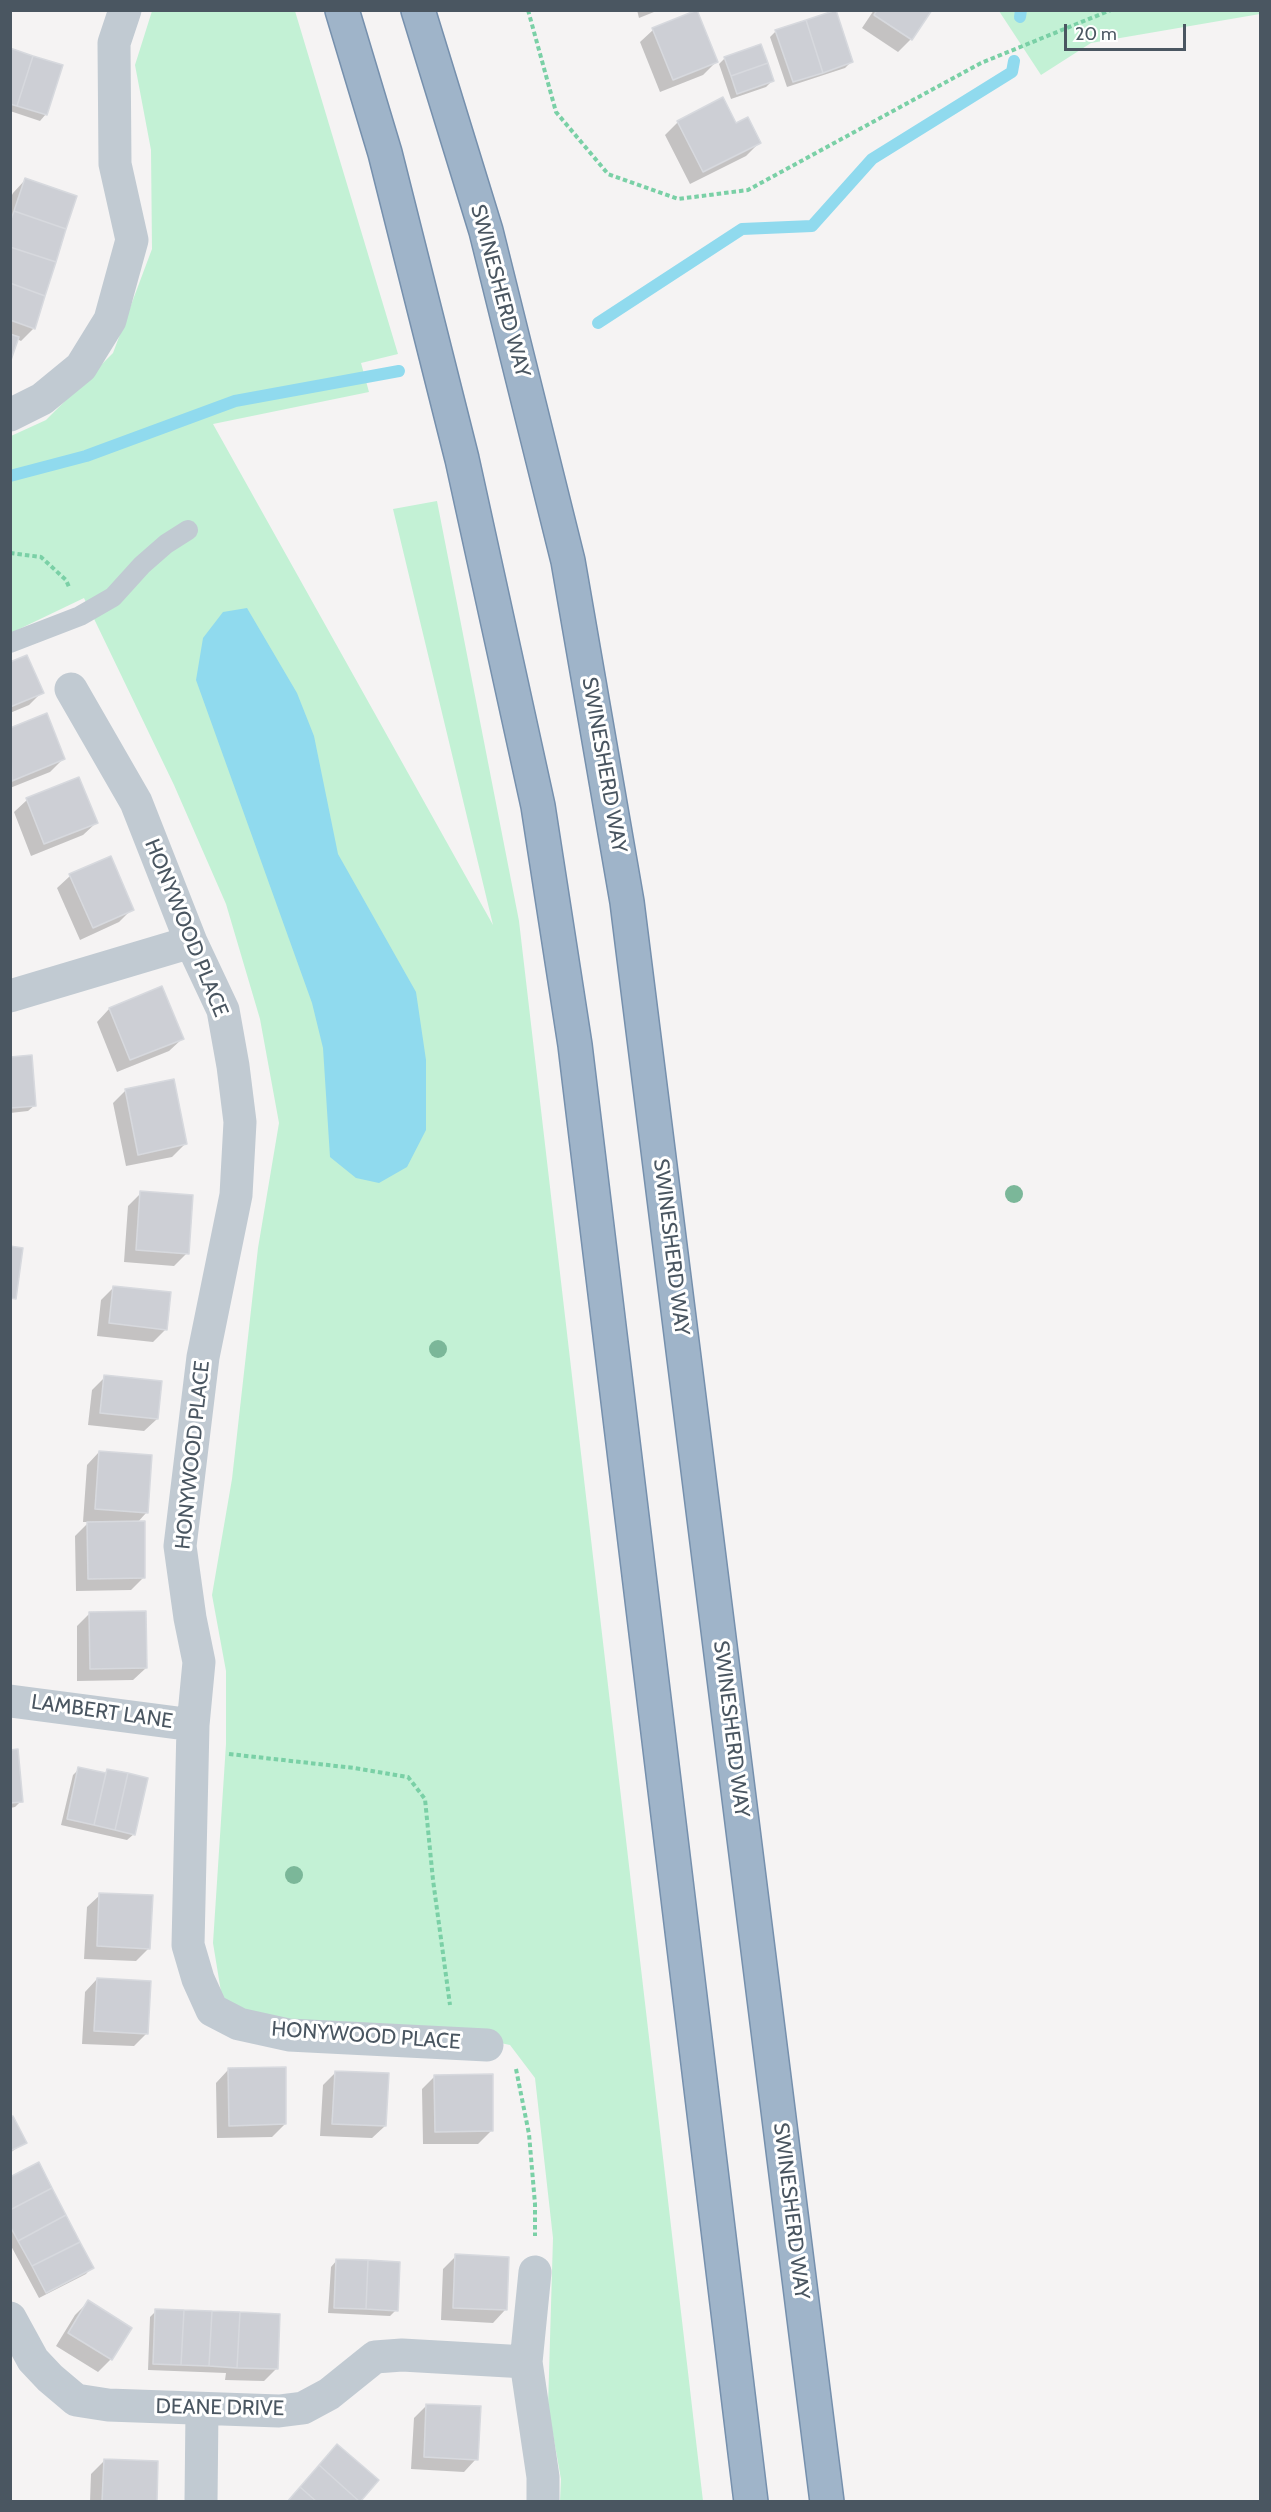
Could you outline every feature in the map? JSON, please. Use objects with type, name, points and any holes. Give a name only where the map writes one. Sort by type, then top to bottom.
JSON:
[{"type":"highway","points":[[342,10],[385,153],[462,459],[538,806],[577,1056],[751,2502]]},
{"type":"highway","name":"SWINESHERD WAY","points":[[418,10],[486,231],[568,561],[627,902],[827,2502]]},
{"type":"street","points":[[10,415],[42,399],[81,367],[110,320],[132,240],[115,164],[114,43],[125,10]]},
{"type":"street","name":"HONYWOOD PLACE","points":[[71,689],[136,802],[190,942],[223,1010],[240,1122],[236,1195],[203,1357],[180,1546],[199,1662],[193,1738],[188,1945],[198,1979],[212,2010],[239,2024],[290,2035],[488,2045]]},
{"type":"street","points":[[10,996],[190,942]]},
{"type":"street","name":"LAMBERT LANE","points":[[10,1701],[193,1738]]},
{"type":"street","points":[[535,2272],[526,2362],[543,2477],[543,2502]]},
{"type":"street","name":"DEANE DRIVE","points":[[10,2318],[33,2360],[50,2378],[76,2400],[108,2405],[279,2411],[303,2408],[329,2394],[375,2357],[402,2355],[526,2362]]},
{"type":"street","points":[[201,2502],[202,2409]]},
{"type":"lane","points":[[10,643],[80,616],[113,597],[150,558],[188,530]]},
{"type":"path","points":[[528,10],[556,112],[608,174],[678,199],[748,190],[981,63],[1111,10]]},
{"type":"path","points":[[193,1738],[408,1778],[425,1799],[433,1880],[456,2043]]},
{"type":"path","points":[[488,2045],[502,2049],[518,2072],[529,2134],[535,2204],[535,2272]]},
{"type":"green space","points":[[1260,10],[1260,14],[1091,43],[1041,75],[999,11]]},
{"type":"green space","points":[[152,11],[295,11],[398,354],[361,363],[369,392],[213,424],[493,925],[393,509],[437,501],[519,921],[703,2501],[560,2501],[561,2479],[548,2407],[553,2238],[535,2078],[510,2045],[481,2039],[302,2042],[222,1998],[213,1943],[226,1744],[226,1671],[212,1595],[232,1479],[258,1248],[279,1123],[260,1019],[226,904],[174,785],[84,598],[11,633],[11,436],[46,420],[113,353],[152,249],[151,150],[135,65]]},
{"type":"water","points":[[247,608],[297,693],[314,736],[338,854],[416,992],[426,1060],[426,1130],[407,1167],[379,1183],[356,1178],[330,1157],[323,1048],[312,1003],[196,680],[203,638],[223,612]]},
{"type":"building","points":[[697,10],[718,62],[673,80],[652,28]]},
{"type":"building","points":[[836,10],[853,62],[823,73],[806,20]]},
{"type":"building","points":[[877,10],[932,10],[912,40],[874,15]]},
{"type":"building","points":[[806,20],[823,73],[793,82],[775,30]]},
{"type":"building","points":[[761,44],[768,63],[731,76],[724,57]]},
{"type":"building","points":[[10,48],[33,56],[17,106],[10,104]]},
{"type":"building","points":[[33,56],[63,65],[47,115],[17,106]]},
{"type":"building","points":[[768,63],[774,81],[737,94],[731,76]]},
{"type":"building","points":[[723,97],[736,123],[748,117],[761,143],[703,172],[677,121]]},
{"type":"building","points":[[25,178],[77,196],[66,229],[14,211]]},
{"type":"building","points":[[14,211],[66,229],[56,262],[10,247],[10,222]]},
{"type":"building","points":[[10,247],[56,262],[45,296],[10,283]]},
{"type":"building","points":[[10,283],[45,296],[35,329],[10,320]]},
{"type":"building","points":[[10,334],[19,337],[10,363]]},
{"type":"building","points":[[27,655],[44,693],[10,707],[10,662]]},
{"type":"building","points":[[47,713],[65,759],[12,781],[10,728]]},
{"type":"building","points":[[79,777],[98,823],[44,844],[26,798]]},
{"type":"building","points":[[111,856],[134,910],[93,928],[69,874]]},
{"type":"building","points":[[162,986],[184,1039],[130,1060],[109,1008]]},
{"type":"building","points":[[32,1055],[36,1106],[10,1108],[10,1057]]},
{"type":"building","points":[[174,1079],[187,1144],[138,1155],[125,1089]]},
{"type":"building","points":[[140,1191],[193,1195],[189,1254],[136,1250]]},
{"type":"building","points":[[10,1246],[23,1248],[16,1299],[10,1298]]},
{"type":"building","points":[[113,1286],[171,1292],[167,1330],[109,1323]]},
{"type":"building","points":[[104,1375],[162,1381],[158,1419],[100,1413]]},
{"type":"building","points":[[99,1451],[152,1455],[148,1513],[95,1509]]},
{"type":"building","points":[[145,1521],[145,1578],[88,1579],[87,1522]]},
{"type":"building","points":[[146,1611],[147,1668],[90,1669],[89,1612]]},
{"type":"building","points":[[18,1749],[23,1802],[10,1803],[10,1750]]},
{"type":"building","points":[[78,1767],[106,1773],[94,1825],[67,1819]]},
{"type":"building","points":[[107,1769],[128,1773],[115,1830],[94,1825]]},
{"type":"building","points":[[128,1773],[148,1778],[135,1835],[115,1830]]},
{"type":"building","points":[[99,1893],[153,1895],[150,1949],[97,1946]]},
{"type":"building","points":[[97,1978],[151,1981],[148,2034],[94,2031]]},
{"type":"building","points":[[286,2067],[286,2124],[229,2126],[228,2068]]},
{"type":"building","points":[[335,2071],[389,2073],[386,2126],[332,2124]]},
{"type":"building","points":[[493,2074],[493,2131],[435,2132],[434,2075]]},
{"type":"building","points":[[13,2116],[27,2143],[10,2151],[10,2117]]},
{"type":"building","points":[[39,2162],[52,2188],[10,2210],[10,2177]]},
{"type":"building","points":[[52,2188],[66,2215],[18,2241],[10,2226],[10,2210]]},
{"type":"building","points":[[66,2215],[80,2242],[32,2266],[18,2241]]},
{"type":"building","points":[[80,2242],[94,2268],[46,2293],[32,2266]]},
{"type":"building","points":[[455,2254],[509,2257],[507,2310],[453,2308]]},
{"type":"building","points":[[336,2259],[368,2260],[366,2309],[334,2308]]},
{"type":"building","points":[[368,2260],[400,2262],[398,2311],[366,2309]]},
{"type":"building","points":[[88,2300],[132,2328],[112,2360],[68,2333]]},
{"type":"building","points":[[155,2309],[184,2310],[181,2365],[153,2364]]},
{"type":"building","points":[[184,2310],[212,2311],[209,2366],[181,2365]]},
{"type":"building","points":[[212,2311],[240,2312],[237,2368],[209,2366]]},
{"type":"building","points":[[240,2312],[280,2314],[278,2369],[237,2368]]},
{"type":"building","points":[[426,2404],[481,2406],[478,2460],[424,2457]]},
{"type":"building","points":[[337,2444],[379,2480],[360,2502],[319,2465]]},
{"type":"building","points":[[104,2459],[158,2461],[157,2502],[102,2502]]},
{"type":"building","points":[[319,2465],[360,2502],[317,2502],[300,2487]]},
{"type":"building","points":[[300,2487],[317,2502],[287,2502]]},
{"type":"waterway","points":[[1020,17],[1021,10]]},
{"type":"waterway","points":[[598,323],[742,229],[812,226],[872,159],[1012,72],[1014,61]]},
{"type":"waterway","points":[[10,476],[86,456],[235,401],[399,371]]}]
